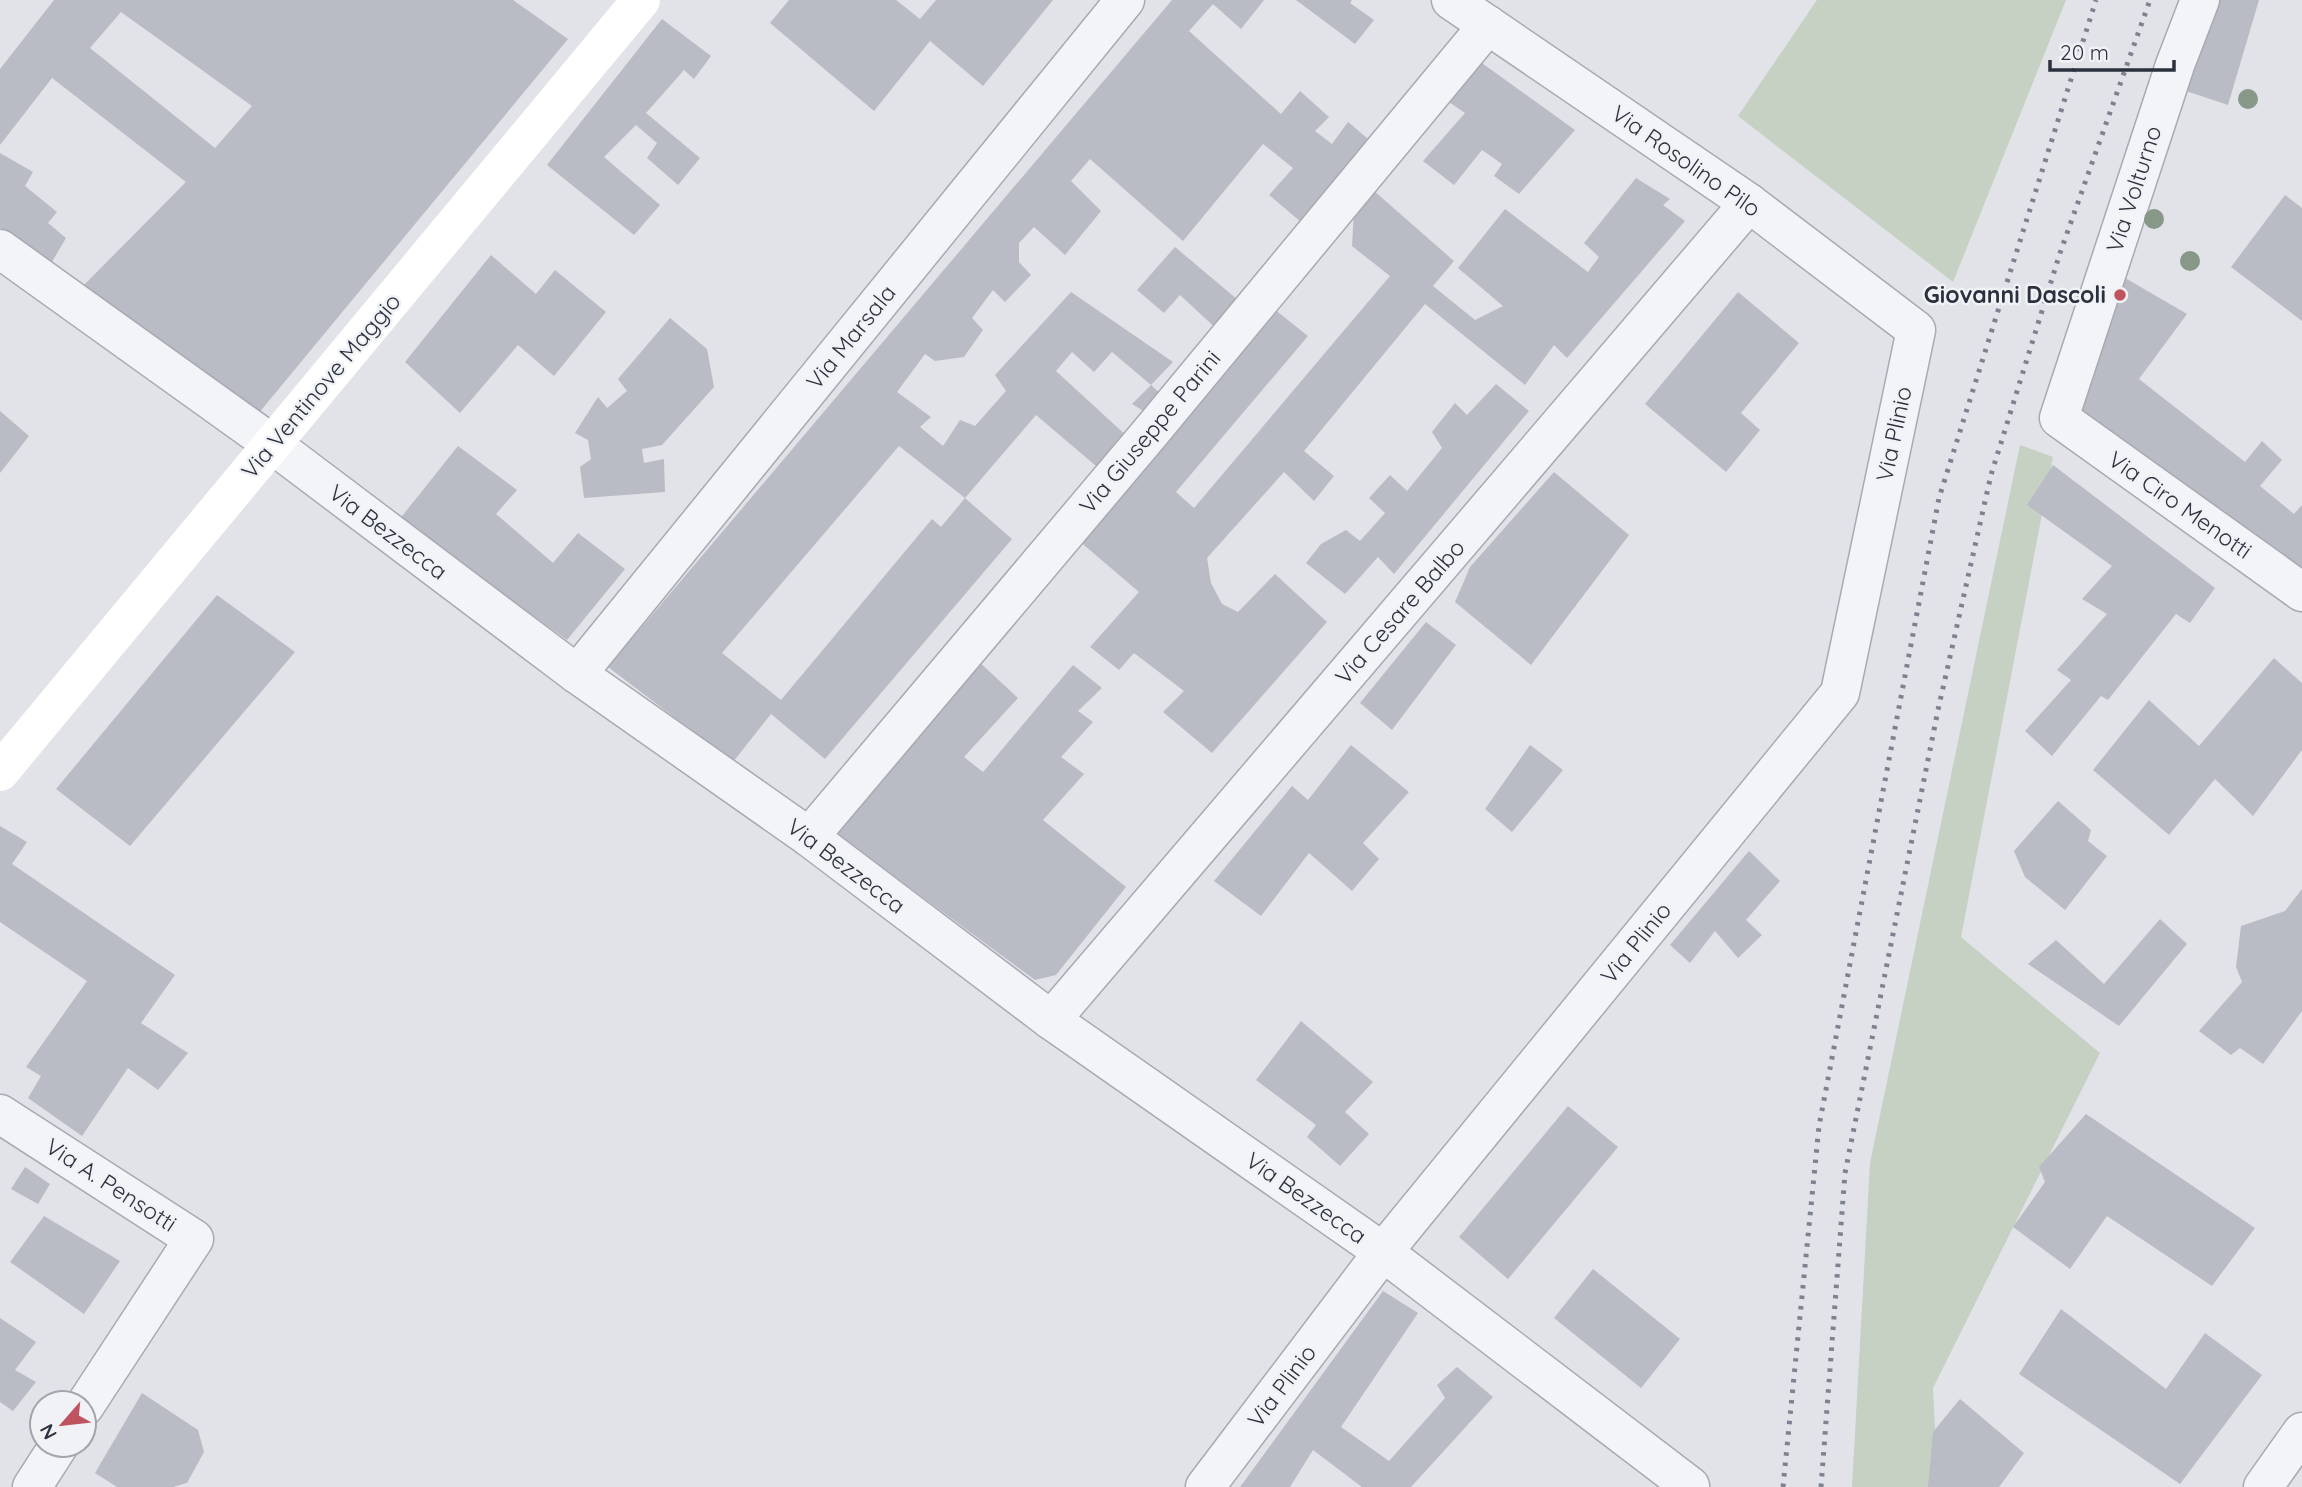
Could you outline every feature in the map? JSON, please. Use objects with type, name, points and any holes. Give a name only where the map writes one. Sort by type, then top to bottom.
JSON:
[{"type":"street","name":"Via Ventinove Maggio","points":[[0,772],[641,0]]},
{"type":"street","name":"Via Marsala","points":[[577,674],[1125,0]]},
{"type":"street","name":"Via Rosolino Pilo","points":[[1451,0],[1749,204],[1916,330]]},
{"type":"street","name":"Via Volturno","points":[[2059,418],[2170,78],[2200,0]]},
{"type":"street","name":"Via Giuseppe Parini","points":[[809,837],[1150,433],[1488,25]]},
{"type":"street","name":"Via Cesare Balbo","points":[[1051,1020],[1749,204]]},
{"type":"street","name":"Via Bezzecca","points":[[0,250],[272,444],[577,674],[809,837],[1051,1020],[1383,1252],[1690,1486]]},
{"type":"street","name":"Via Plinio","points":[[1205,1487],[1383,1252],[1840,693],[1916,330]]},
{"type":"street","name":"Via Ciro Menotti","points":[[2059,418],[2302,592]]},
{"type":"street","name":"Via A. Pensotti","points":[[0,1114],[194,1239],[96,1389]]},
{"type":"street","points":[[2263,1487],[2302,1432]]},
{"type":"street","points":[[32,1487],[50,1459]]},
{"type":"green space","points":[[1817,0],[2066,0],[1953,282],[1738,116]]},
{"type":"green space","points":[[2020,445],[2053,457],[1961,937],[2100,1053],[1933,1388],[1938,1487],[1852,1487],[1870,1163]]},
{"type":"building","points":[[54,0],[513,0],[568,39],[258,414],[80,289],[186,182],[52,78],[0,145],[0,69]],"holes":[[[121,12],[252,106],[215,148],[90,48]]]},
{"type":"building","points":[[789,0],[896,0],[920,19],[936,0],[1053,0],[983,86],[930,41],[874,111],[770,23]]},
{"type":"building","points":[[1172,0],[1264,0],[1241,29],[1213,4],[1189,31],[1281,114],[1300,91],[1329,117],[1315,131],[1332,144],[1348,122],[1373,143],[1307,227],[1269,195],[1293,168],[1263,144],[1183,241],[1090,159],[1071,181],[1101,211],[1065,255],[1034,227],[1019,243],[1019,262],[1031,275],[1005,302],[993,290],[972,318],[983,330],[964,357],[935,361],[925,354],[897,392],[931,417],[920,427],[943,446],[960,420],[975,426],[1006,391],[995,375],[1071,292],[1173,362],[1151,385],[1112,352],[1094,372],[1072,352],[1056,371],[1130,439],[1102,471],[1036,415],[965,498],[1012,539],[825,759],[771,714],[733,762],[608,667]],"holes":[[[899,446],[965,498],[941,527],[932,519],[781,700],[722,653]]]},
{"type":"building","points":[[1296,0],[1352,0],[1350,3],[1374,20],[1355,44]]},
{"type":"building","points":[[2213,0],[2259,0],[2228,105],[2180,89]]},
{"type":"building","points":[[662,19],[711,56],[694,79],[684,70],[646,113],[700,158],[678,185],[647,158],[657,143],[636,125],[604,157],[660,205],[634,235],[547,165]]},
{"type":"building","points":[[1472,56],[1575,130],[1519,194],[1494,176],[1502,164],[1482,150],[1454,185],[1423,161],[1465,113],[1443,98]]},
{"type":"building","points":[[0,153],[33,172],[25,186],[57,212],[48,223],[66,238],[49,267],[0,228]]},
{"type":"building","points":[[1636,178],[1670,199],[1663,205],[1685,221],[1567,358],[1554,345],[1525,385],[1425,304],[1304,451],[1334,476],[1314,501],[1284,472],[1207,558],[1211,583],[1222,604],[1238,612],[1275,574],[1327,622],[1212,753],[1163,712],[1184,691],[1134,653],[1119,670],[1090,647],[1139,592],[1078,540],[1274,309],[1308,336],[1176,492],[1194,508],[1390,276],[1352,246],[1354,211],[1373,190],[1454,261],[1433,286],[1475,320],[1503,306],[1458,268],[1505,209],[1588,272],[1599,257],[1584,243]]},
{"type":"building","points":[[2285,195],[2302,208],[2302,321],[2231,267]]},
{"type":"building","points":[[1175,247],[1244,305],[1221,333],[1180,295],[1164,313],[1137,290]]},
{"type":"building","points":[[491,255],[536,294],[555,270],[606,312],[554,376],[518,345],[460,413],[405,362]]},
{"type":"building","points":[[2120,275],[2187,314],[2139,379],[2245,462],[2262,441],[2282,460],[2260,486],[2294,514],[2302,505],[2302,578],[2078,413]]},
{"type":"building","points":[[1738,292],[1799,343],[1741,413],[1760,430],[1726,472],[1645,404]]},
{"type":"building","points":[[670,318],[707,349],[714,387],[662,445],[642,449],[644,463],[664,459],[665,492],[584,498],[580,467],[591,459],[588,440],[575,433],[598,397],[607,408],[627,391],[618,379]]},
{"type":"building","points":[[1496,384],[1529,411],[1394,574],[1378,557],[1345,594],[1306,563],[1321,544],[1346,530],[1360,541],[1385,513],[1369,498],[1390,475],[1407,491],[1442,448],[1432,432],[1455,403],[1467,415]]},
{"type":"building","points":[[1151,385],[1164,397],[1150,415],[1132,404]]},
{"type":"building","points":[[0,411],[29,436],[0,473]]},
{"type":"building","points":[[458,446],[517,490],[496,514],[553,563],[578,533],[625,569],[567,640],[399,520]]},
{"type":"building","points":[[2053,465],[2215,588],[2190,623],[2176,614],[2108,700],[2101,696],[2052,756],[2025,731],[2071,680],[2057,670],[2107,614],[2082,599],[2112,566],[2027,505]]},
{"type":"building","points":[[1554,472],[1629,535],[1531,665],[1455,602],[1470,567]]},
{"type":"building","points":[[217,595],[295,652],[130,846],[56,789]]},
{"type":"building","points":[[1426,622],[1456,645],[1392,730],[1360,703]]},
{"type":"building","points":[[2274,658],[2302,683],[2302,750],[2253,816],[2215,779],[2169,835],[2093,770],[2149,700],[2199,746]]},
{"type":"building","points":[[977,660],[1018,698],[964,757],[983,772],[1073,665],[1102,688],[1078,711],[1093,722],[1061,757],[1084,774],[1043,820],[1126,887],[1056,975],[1035,980],[833,831]]},
{"type":"building","points":[[1351,745],[1409,792],[1363,843],[1379,859],[1352,891],[1309,853],[1261,916],[1214,881],[1292,786],[1308,800]]},
{"type":"building","points":[[1530,745],[1563,770],[1512,832],[1485,809]]},
{"type":"building","points":[[2058,801],[2091,830],[2088,841],[2107,856],[2065,910],[2025,877],[2014,851]]},
{"type":"building","points":[[0,826],[27,842],[12,864],[175,975],[141,1023],[188,1053],[158,1090],[128,1068],[82,1136],[28,1098],[41,1076],[26,1067],[87,981],[0,922]]},
{"type":"building","points":[[1749,851],[1780,881],[1746,920],[1762,935],[1738,958],[1715,931],[1690,963],[1670,945]]},
{"type":"building","points":[[2302,889],[2302,1011],[2263,1064],[2240,1048],[2231,1055],[2199,1031],[2242,982],[2236,967],[2241,926],[2285,911]]},
{"type":"building","points":[[2160,919],[2187,944],[2119,1026],[2028,964],[2056,940],[2104,984]]},
{"type":"building","points":[[1301,1021],[1373,1082],[1345,1112],[1369,1134],[1340,1166],[1307,1137],[1316,1125],[1256,1080]]},
{"type":"building","points":[[1568,1106],[1618,1147],[1508,1279],[1459,1237]]},
{"type":"building","points":[[2086,1114],[2255,1228],[2212,1286],[2107,1216],[2070,1269],[2013,1227],[2045,1182],[2039,1167]]},
{"type":"building","points":[[25,1167],[50,1184],[38,1204],[11,1189]]},
{"type":"building","points":[[44,1216],[120,1261],[84,1314],[10,1262]]},
{"type":"building","points":[[1593,1269],[1680,1339],[1641,1388],[1554,1318]]},
{"type":"building","points":[[1383,1291],[1418,1313],[1341,1427],[1389,1461],[1445,1398],[1437,1385],[1457,1367],[1493,1397],[1411,1487],[1362,1487],[1313,1450],[1290,1487],[1240,1487]]},
{"type":"building","points":[[2061,1309],[2166,1389],[2205,1333],[2262,1375],[2180,1484],[2019,1374]]},
{"type":"building","points":[[0,1318],[36,1342],[15,1370],[36,1382],[13,1411],[0,1402]]},
{"type":"building","points":[[142,1393],[198,1430],[204,1452],[187,1483],[173,1487],[117,1487],[95,1473]]},
{"type":"building","points":[[1960,1399],[2024,1453],[1999,1487],[1928,1487],[1933,1432]]},
{"type":"railway","points":[[1783,1487],[1819,1126],[1939,498],[2096,0]]},
{"type":"railway","points":[[1821,1487],[1845,1173],[1938,710],[1991,475],[2060,253],[2150,0]]},
{"type":"place","name":"Giovanni Dascoli","points":[[2120,295]]}]
